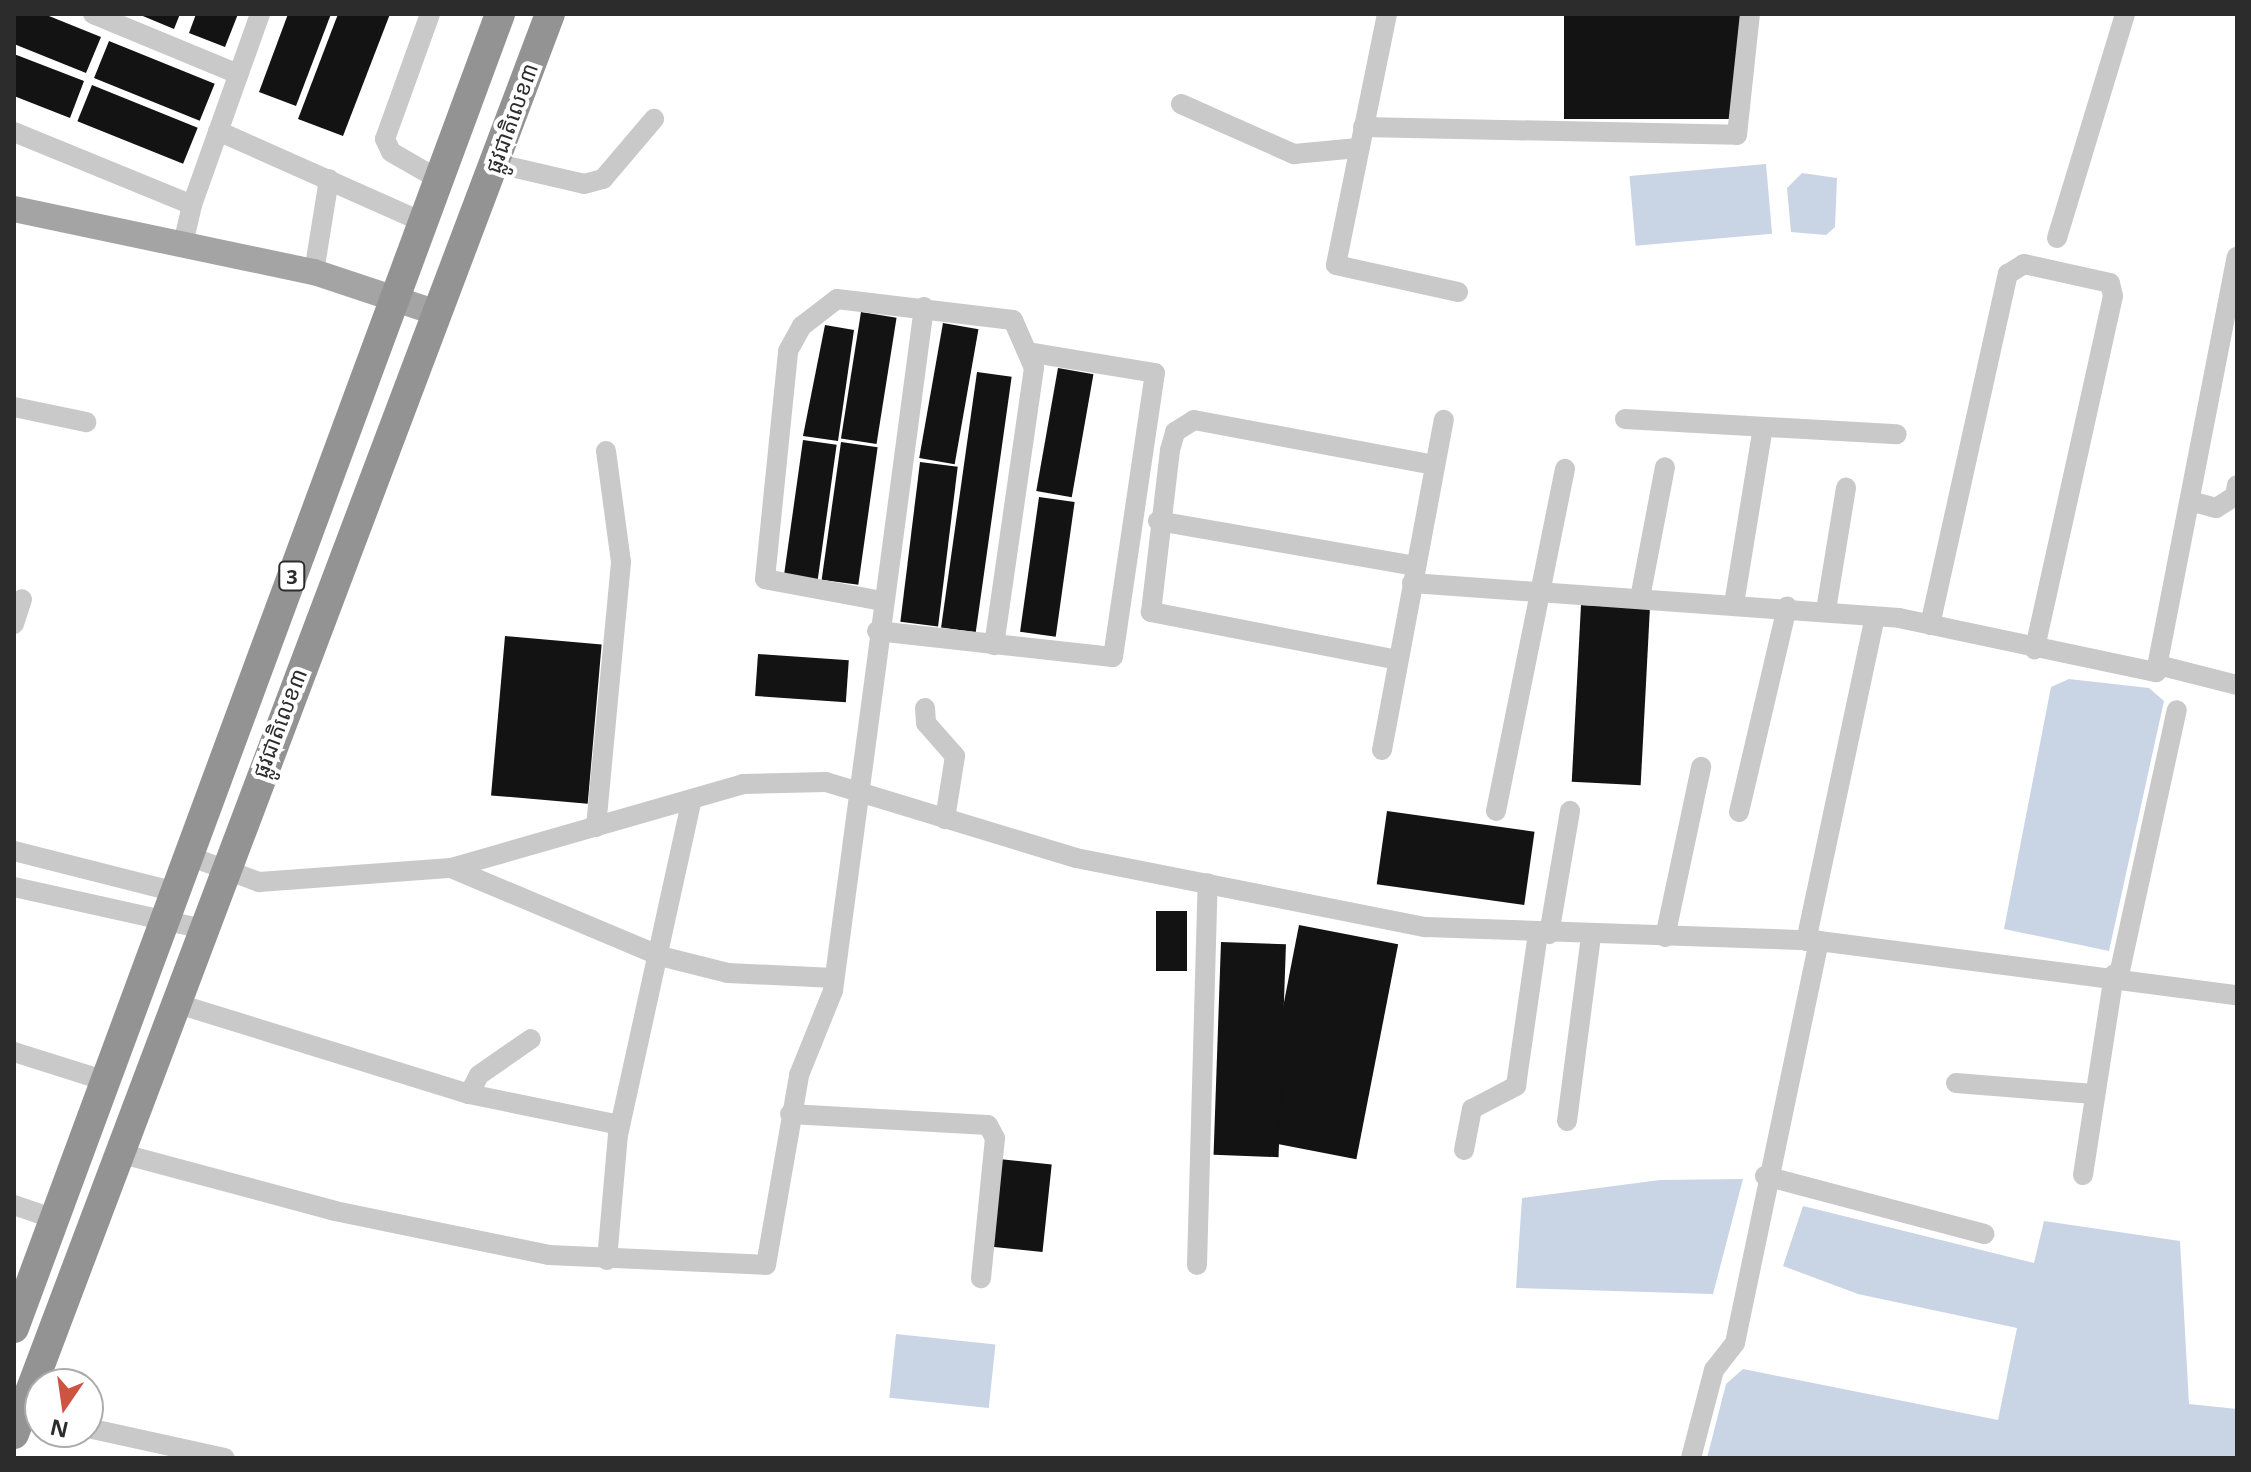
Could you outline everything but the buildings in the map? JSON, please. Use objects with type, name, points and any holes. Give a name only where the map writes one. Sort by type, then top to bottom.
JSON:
[{"type":"highway","name":"ផ្លូវជាតិលេខ៣","points":[[14,1328],[500,14]]},
{"type":"highway","name":"ផ្លូវជាតិលេខ៣","points":[[44,1368],[119,1153],[225,869],[434,312],[550,14]]},
{"type":"main road","points":[[14,209],[314,272],[434,312]]},
{"type":"street","points":[[93,14],[238,74]]},
{"type":"street","points":[[183,244],[192,205],[260,14]]},
{"type":"street","points":[[430,14],[385,139],[391,152],[438,179]]},
{"type":"street","points":[[1387,14],[1336,265],[1458,292]]},
{"type":"street","points":[[1363,127],[1737,135],[1750,14]]},
{"type":"street","points":[[2057,238],[2125,14]]},
{"type":"street","points":[[1181,104],[1294,154],[1358,148]]},
{"type":"street","points":[[494,163],[584,184],[615,170],[654,119]]},
{"type":"street","points":[[218,131],[422,222]]},
{"type":"street","points":[[14,132],[192,205]]},
{"type":"street","points":[[314,272],[329,179]]},
{"type":"street","points":[[2162,666],[2237,257]]},
{"type":"street","points":[[1930,625],[2008,274],[2024,264],[2110,283],[2113,296],[2035,649]]},
{"type":"street","points":[[882,601],[765,579],[784,364],[802,326],[837,299],[1013,320],[1033,353],[994,645]]},
{"type":"street","points":[[119,1153],[335,1211],[607,1260],[766,1265],[790,1114],[834,978],[855,791],[924,307]]},
{"type":"street","points":[[877,631],[1113,657],[1155,373],[1033,353]]},
{"type":"street","points":[[14,407],[86,422]]},
{"type":"street","points":[[1625,419],[1897,434]]},
{"type":"street","points":[[1398,660],[1162,620],[1146,606],[1158,521],[1175,432],[1194,420],[1435,465]]},
{"type":"street","points":[[1382,750],[1444,420]]},
{"type":"street","points":[[1734,604],[1763,427]]},
{"type":"street","points":[[596,827],[621,562],[606,451]]},
{"type":"street","points":[[1640,598],[1665,467]]},
{"type":"street","points":[[1496,811],[1565,469]]},
{"type":"street","points":[[2190,501],[2216,508],[2235,496],[2237,485]]},
{"type":"street","points":[[1826,610],[1846,488]]},
{"type":"street","points":[[1158,521],[1414,574],[1540,591],[1826,610],[1874,622],[1930,625],[2145,672],[2162,666],[2237,685]]},
{"type":"street","points":[[14,624],[22,599]]},
{"type":"street","points":[[1739,812],[1787,607]]},
{"type":"street","points":[[1691,1458],[1714,1370],[1735,1343],[1874,622]]},
{"type":"street","points":[[925,708],[926,723],[955,756],[945,819]]},
{"type":"street","points":[[2083,1175],[2116,975],[2177,710]]},
{"type":"street","points":[[1665,937],[1701,767]]},
{"type":"street","points":[[189,856],[259,882],[451,868],[691,802],[743,784],[826,782],[1076,858],[1426,927],[1544,934],[1813,941],[2116,975],[2237,995]]},
{"type":"street","points":[[607,1260],[608,1192],[620,1125],[660,956],[691,802]]},
{"type":"street","points":[[1464,1150],[1472,1109],[1516,1086],[1570,811]]},
{"type":"street","points":[[14,851],[171,904],[203,929]]},
{"type":"street","points":[[451,868],[660,956],[728,973],[834,978]]},
{"type":"street","points":[[1197,1265],[1208,883]]},
{"type":"street","points":[[14,887],[171,904]]},
{"type":"street","points":[[1567,1121],[1591,935]]},
{"type":"street","points":[[175,1003],[469,1094],[620,1125]]},
{"type":"street","points":[[469,1094],[479,1075],[531,1039]]},
{"type":"street","points":[[14,1052],[106,1081]]},
{"type":"street","points":[[1956,1083],[2094,1094]]},
{"type":"street","points":[[790,1114],[988,1125],[995,1138],[981,1278]]},
{"type":"street","points":[[1765,1176],[1984,1234]]},
{"type":"street","points":[[14,1205],[55,1219]]},
{"type":"street","points":[[104,1432],[225,1458]]},
{"type":"water","points":[[1766,164],[1772,234],[1636,246],[1630,176]]},
{"type":"water","points":[[1802,173],[1837,178],[1835,227],[1826,235],[1791,232],[1787,188]]},
{"type":"water","points":[[2069,679],[2149,688],[2164,701],[2109,951],[2004,929],[2051,687]]},
{"type":"water","points":[[1743,1179],[1713,1294],[1516,1288],[1522,1198],[1660,1180]]},
{"type":"water","points":[[1803,1206],[2034,1263],[2044,1221],[2180,1241],[2189,1404],[2237,1409],[2237,1458],[1707,1458],[1726,1384],[1743,1369],[1998,1420],[2017,1328],[1858,1294],[1783,1266]]},
{"type":"water","points":[[896,1334],[995,1344],[989,1408],[889,1398]]}]
